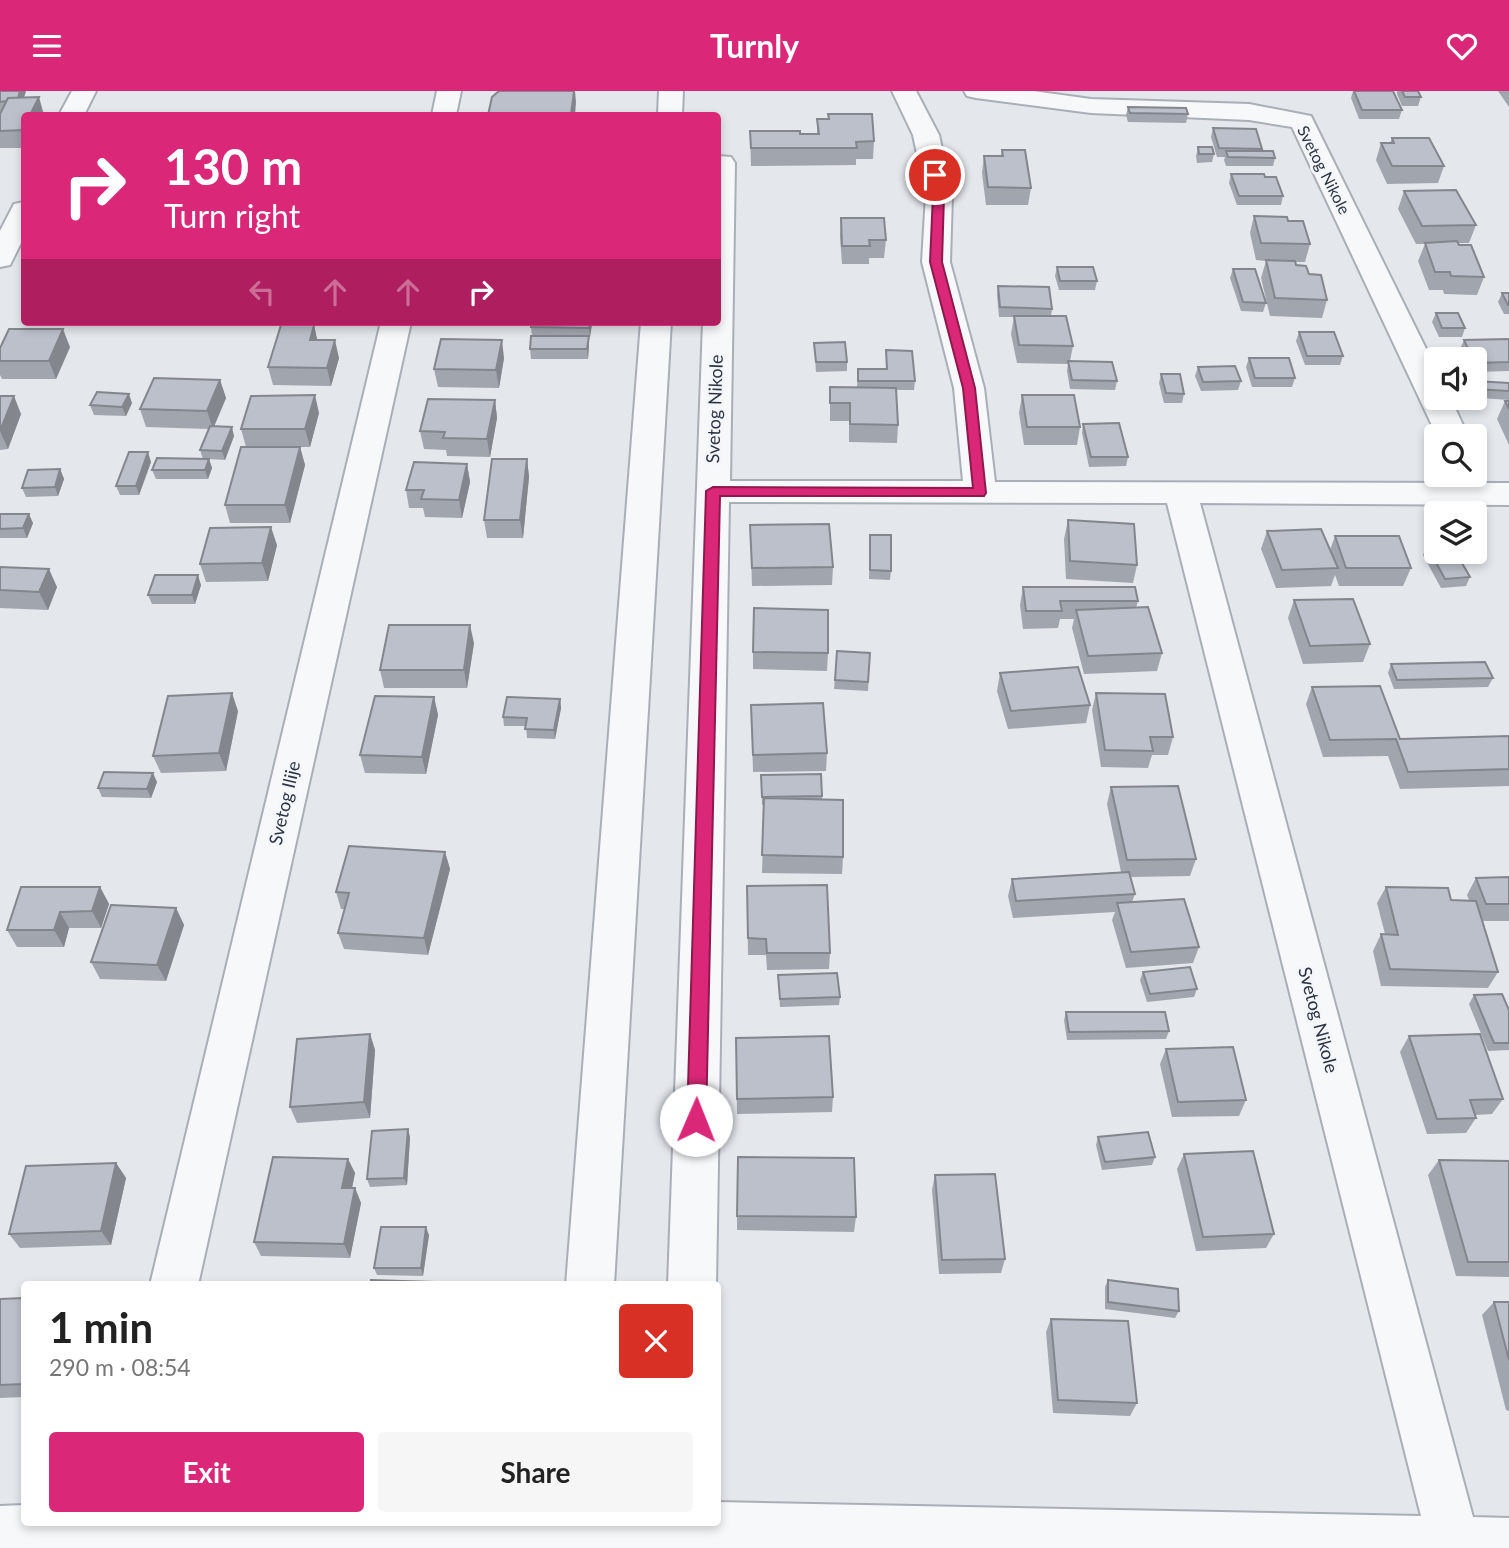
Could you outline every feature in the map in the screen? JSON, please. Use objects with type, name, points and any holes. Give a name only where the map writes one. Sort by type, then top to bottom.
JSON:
[{"type":"street","points":[[74,112],[84,91]]},
{"type":"street","points":[[445,112],[449,91]]},
{"type":"street","points":[[670,112],[671,91]]},
{"type":"street","points":[[904,91],[926,135],[939,195],[936,262],[969,388],[980,493]]},
{"type":"street","name":"Svetog Nikole","points":[[976,91],[1091,106],[1249,112],[1301,121],[1447,424]]},
{"type":"street","name":"Svetog Nikole","points":[[721,199],[722,163]]},
{"type":"street","points":[[0,259],[21,216]]},
{"type":"street","name":"Svetog Ilije","points":[[175,1281],[395,326]]},
{"type":"street","points":[[590,1281],[656,326]]},
{"type":"street","name":"Svetog Nikole","points":[[692,1281],[718,326]]},
{"type":"street","points":[[713,491],[1181,493],[1488,487]]},
{"type":"street","name":"Svetog Nikole","points":[[1181,493],[1455,1546]]},
{"type":"street","points":[[0,1532],[686,1532],[1455,1546],[1509,1544]]},
{"type":"building","points":[[0,91],[20,91],[18,98],[8,98],[0,102]]},
{"type":"building","points":[[499,91],[574,91],[571,112],[489,112],[492,97]]},
{"type":"building","points":[[1354,91],[1393,91],[1402,110],[1362,110]]},
{"type":"building","points":[[1402,91],[1418,91],[1421,97],[1405,97]]},
{"type":"building","points":[[39,97],[32,112],[21,112],[21,130],[0,131],[0,114],[8,98]]},
{"type":"building","points":[[1128,107],[1186,108],[1188,114],[1130,113]]},
{"type":"building","points":[[828,114],[872,114],[874,141],[856,142],[857,148],[751,148],[750,131],[800,131],[800,134],[819,134],[817,119],[829,119]]},
{"type":"building","points":[[1213,128],[1256,129],[1262,149],[1219,148]]},
{"type":"building","points":[[1392,138],[1429,138],[1444,166],[1392,166],[1381,143],[1394,143]]},
{"type":"building","points":[[1198,147],[1212,147],[1214,154],[1199,154]]},
{"type":"building","points":[[1002,150],[1025,150],[1031,188],[988,187],[984,156],[1003,156]]},
{"type":"building","points":[[1226,151],[1273,151],[1275,158],[1228,157]]},
{"type":"building","points":[[1231,174],[1264,174],[1265,177],[1276,177],[1283,196],[1239,196]]},
{"type":"building","points":[[1456,190],[1476,225],[1422,226],[1404,191]]},
{"type":"building","points":[[1254,216],[1287,217],[1288,221],[1303,221],[1310,244],[1261,243]]},
{"type":"building","points":[[841,218],[884,218],[886,240],[869,240],[870,246],[842,246]]},
{"type":"building","points":[[1457,241],[1459,245],[1471,245],[1484,277],[1451,276],[1450,272],[1435,272],[1425,243]]},
{"type":"building","points":[[1266,260],[1295,261],[1296,265],[1306,266],[1309,274],[1321,275],[1327,300],[1275,298]]},
{"type":"building","points":[[1057,267],[1093,267],[1097,281],[1060,281]]},
{"type":"building","points":[[1233,269],[1255,269],[1266,303],[1243,302]]},
{"type":"building","points":[[998,286],[1049,287],[1052,309],[1000,307]]},
{"type":"building","points":[[1502,293],[1509,293],[1509,305],[1508,305]]},
{"type":"building","points":[[1436,313],[1458,313],[1465,328],[1442,328]]},
{"type":"building","points":[[1014,316],[1066,316],[1073,346],[1019,345]]},
{"type":"building","points":[[281,326],[314,326],[310,340],[335,340],[327,368],[268,367]]},
{"type":"building","points":[[531,326],[589,326],[589,328]]},
{"type":"building","points":[[9,329],[63,329],[49,361],[0,361],[0,348]]},
{"type":"building","points":[[1299,332],[1334,332],[1343,356],[1307,356]]},
{"type":"building","points":[[531,336],[589,336],[587,349],[530,349]]},
{"type":"building","points":[[441,339],[502,340],[496,370],[434,369]]},
{"type":"building","points":[[1509,339],[1509,362],[1487,363],[1487,347],[1467,347],[1464,340]]},
{"type":"building","points":[[845,342],[847,362],[816,362],[814,343]]},
{"type":"building","points":[[886,350],[912,351],[915,381],[858,381],[858,369],[887,369]]},
{"type":"building","points":[[1249,358],[1289,358],[1295,378],[1255,378]]},
{"type":"building","points":[[1068,361],[1112,362],[1117,381],[1072,380]]},
{"type":"building","points":[[1235,366],[1241,381],[1203,382],[1198,367]]},
{"type":"building","points":[[1161,374],[1180,374],[1184,394],[1166,393]]},
{"type":"building","points":[[154,378],[220,380],[207,411],[140,409]]},
{"type":"building","points":[[1487,382],[1509,383],[1509,391],[1487,390]]},
{"type":"building","points":[[830,387],[896,388],[898,425],[850,424],[850,403],[830,403]]},
{"type":"building","points":[[97,392],[129,394],[122,407],[90,405]]},
{"type":"building","points":[[315,395],[305,429],[241,429],[251,396]]},
{"type":"building","points":[[1022,395],[1074,395],[1080,427],[1027,427]]},
{"type":"building","points":[[0,396],[14,396],[0,431]]},
{"type":"building","points":[[428,399],[495,400],[487,439],[443,438],[445,432],[420,431]]},
{"type":"building","points":[[1119,423],[1128,457],[1091,457],[1083,424]]},
{"type":"building","points":[[210,426],[232,427],[222,451],[200,450]]},
{"type":"building","points":[[241,447],[300,447],[285,505],[225,505]]},
{"type":"building","points":[[129,452],[148,452],[136,486],[116,486]]},
{"type":"building","points":[[157,458],[209,459],[205,470],[152,470]]},
{"type":"building","points":[[492,459],[527,459],[520,520],[484,520]]},
{"type":"building","points":[[414,462],[467,464],[459,500],[421,499],[424,490],[406,490]]},
{"type":"building","points":[[60,469],[55,487],[22,488],[28,470]]},
{"type":"building","points":[[0,514],[29,514],[23,528],[0,529]]},
{"type":"building","points":[[1068,520],[1134,524],[1137,565],[1070,561]]},
{"type":"building","points":[[829,524],[833,567],[752,568],[750,525]]},
{"type":"building","points":[[271,527],[262,563],[200,564],[210,528]]},
{"type":"building","points":[[1321,529],[1338,568],[1282,570],[1267,531]]},
{"type":"building","points":[[870,535],[891,535],[891,571],[870,570]]},
{"type":"building","points":[[1335,536],[1399,536],[1411,568],[1346,568]]},
{"type":"building","points":[[1437,564],[1462,564],[1470,577],[1445,579]]},
{"type":"building","points":[[0,567],[49,569],[39,592],[0,590]]},
{"type":"building","points":[[155,575],[198,575],[192,595],[148,595]]},
{"type":"building","points":[[1023,587],[1135,587],[1138,601],[1060,601],[1062,611],[1026,611]]},
{"type":"building","points":[[1353,599],[1370,644],[1310,646],[1294,600]]},
{"type":"building","points":[[1148,607],[1162,653],[1088,656],[1076,610]]},
{"type":"building","points":[[754,608],[828,610],[828,653],[753,652]]},
{"type":"building","points":[[389,625],[470,625],[464,670],[380,670]]},
{"type":"building","points":[[837,651],[870,653],[868,682],[835,680]]},
{"type":"building","points":[[1485,662],[1493,678],[1397,680],[1391,664]]},
{"type":"building","points":[[1078,667],[1090,705],[1011,711],[1000,673]]},
{"type":"building","points":[[1380,686],[1400,739],[1509,736],[1509,769],[1408,772],[1396,739],[1330,740],[1312,687]]},
{"type":"building","points":[[232,693],[219,753],[153,756],[168,696]]},
{"type":"building","points":[[1096,693],[1165,694],[1173,737],[1150,737],[1153,751],[1105,750]]},
{"type":"building","points":[[375,696],[434,697],[422,757],[360,755]]},
{"type":"building","points":[[507,697],[560,699],[554,730],[525,729],[527,718],[503,717]]},
{"type":"building","points":[[823,703],[827,753],[753,755],[751,705]]},
{"type":"building","points":[[104,772],[153,773],[147,789],[98,788]]},
{"type":"building","points":[[821,774],[822,796],[762,797],[761,775]]},
{"type":"building","points":[[1178,786],[1196,859],[1127,860],[1111,787]]},
{"type":"building","points":[[764,798],[843,800],[843,857],[762,855]]},
{"type":"building","points":[[349,846],[445,852],[424,938],[338,933],[349,893],[336,892]]},
{"type":"building","points":[[1129,872],[1135,894],[1016,901],[1012,879]]},
{"type":"building","points":[[1509,877],[1509,904],[1486,904],[1476,878]]},
{"type":"building","points":[[827,885],[830,953],[767,953],[766,939],[748,938],[747,886]]},
{"type":"building","points":[[21,887],[100,887],[92,911],[60,912],[54,930],[7,930]]},
{"type":"building","points":[[1386,887],[1448,888],[1451,900],[1476,901],[1498,972],[1390,969],[1381,934],[1398,935]]},
{"type":"building","points":[[1184,899],[1199,947],[1131,952],[1117,903]]},
{"type":"building","points":[[111,905],[176,908],[157,965],[91,962]]},
{"type":"building","points":[[1190,967],[1197,989],[1150,994],[1143,972]]},
{"type":"building","points":[[837,973],[840,997],[780,999],[778,975]]},
{"type":"building","points":[[1502,994],[1509,1010],[1509,1043],[1494,1043],[1474,995]]},
{"type":"building","points":[[1066,1012],[1165,1012],[1169,1031],[1069,1032]]},
{"type":"building","points":[[370,1034],[364,1102],[290,1107],[297,1039]]},
{"type":"building","points":[[1480,1034],[1503,1099],[1470,1100],[1476,1118],[1437,1119],[1409,1036]]},
{"type":"building","points":[[829,1036],[833,1097],[737,1099],[736,1038]]},
{"type":"building","points":[[1233,1047],[1246,1100],[1178,1102],[1166,1049]]},
{"type":"building","points":[[408,1129],[404,1178],[367,1179],[372,1131]]},
{"type":"building","points":[[1148,1132],[1155,1157],[1105,1162],[1098,1137]]},
{"type":"building","points":[[1253,1151],[1274,1234],[1203,1237],[1184,1154]]},
{"type":"building","points":[[273,1157],[348,1159],[342,1188],[355,1188],[344,1244],[254,1242]]},
{"type":"building","points":[[738,1157],[854,1158],[856,1217],[737,1216]]},
{"type":"building","points":[[1439,1160],[1509,1161],[1509,1262],[1468,1262]]},
{"type":"building","points":[[116,1163],[101,1231],[9,1234],[26,1166]]},
{"type":"building","points":[[995,1174],[1005,1259],[942,1260],[935,1175]]},
{"type":"building","points":[[381,1227],[426,1227],[421,1268],[374,1268]]},
{"type":"building","points":[[1108,1280],[1178,1289],[1179,1311],[1108,1302]]},
{"type":"building","points":[[21,1298],[21,1384],[0,1385],[0,1299]]},
{"type":"building","points":[[1494,1302],[1509,1302],[1509,1360]]},
{"type":"building","points":[[1051,1319],[1128,1321],[1137,1403],[1058,1400]]},
{"type":"route","points":[[696,1120],[713,491],[980,493],[969,388],[936,262],[939,195],[935,175]]}]
